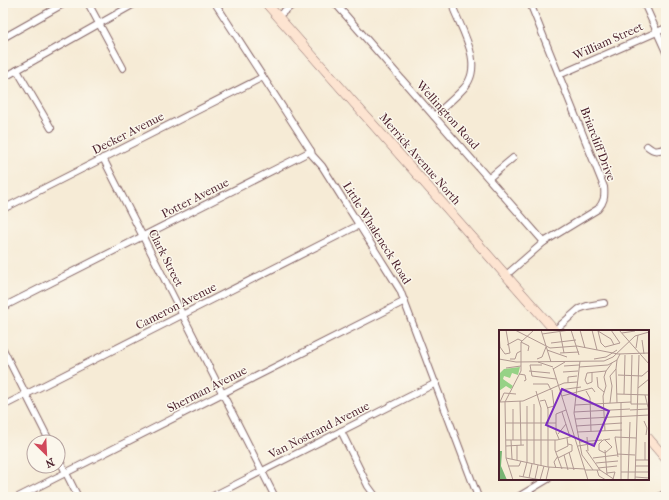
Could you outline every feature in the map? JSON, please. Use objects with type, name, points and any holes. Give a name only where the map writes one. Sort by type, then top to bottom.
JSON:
[{"type":"main road","name":"Merrick Avenue North","points":[[266,3],[554,330]]},
{"type":"main road","points":[[649,439],[666,459]]},
{"type":"street","points":[[3,38],[65,3]]},
{"type":"street","points":[[88,3],[123,68]]},
{"type":"street","points":[[3,78],[136,3]]},
{"type":"street","name":"Little Whaleneck Road","points":[[215,3],[311,151],[312,155],[322,166],[400,290],[478,497]]},
{"type":"street","points":[[278,16],[295,3]]},
{"type":"street","name":"Wellington Road","points":[[334,3],[544,242]]},
{"type":"street","points":[[434,116],[464,88],[471,76],[472,56],[454,10],[453,3]]},
{"type":"street","name":"Briarcliff Drive","points":[[506,276],[544,242],[598,209],[603,203],[605,196],[604,187],[530,3]]},
{"type":"street","points":[[644,3],[666,52]]},
{"type":"street","name":"William Street","points":[[559,75],[666,28]]},
{"type":"street","points":[[17,70],[51,128]]},
{"type":"street","name":"Decker Avenue","points":[[3,209],[263,77]]},
{"type":"street","points":[[647,146],[652,150],[657,151],[666,148]]},
{"type":"street","name":"Potter Avenue","points":[[3,308],[311,151]]},
{"type":"street","name":"Clark Street","points":[[103,158],[275,497]]},
{"type":"street","points":[[489,178],[513,158]]},
{"type":"street","name":"Cameron Avenue","points":[[3,406],[359,225]]},
{"type":"street","name":"Sherman Avenue","points":[[66,473],[405,301]]},
{"type":"street","points":[[556,330],[579,309],[604,303]]},
{"type":"street","points":[[3,349],[46,434]]},
{"type":"street","name":"Van Nostrand Avenue","points":[[211,497],[436,383]]},
{"type":"street","points":[[340,431],[368,486],[376,497]]},
{"type":"street","points":[[66,473],[78,497]]},
{"type":"street","name":"Sherman Avenue","points":[[18,497],[64,474]]},
{"type":"street","points":[[518,497],[546,480]]},
{"type":"street","points":[[659,497],[666,493]]}]
